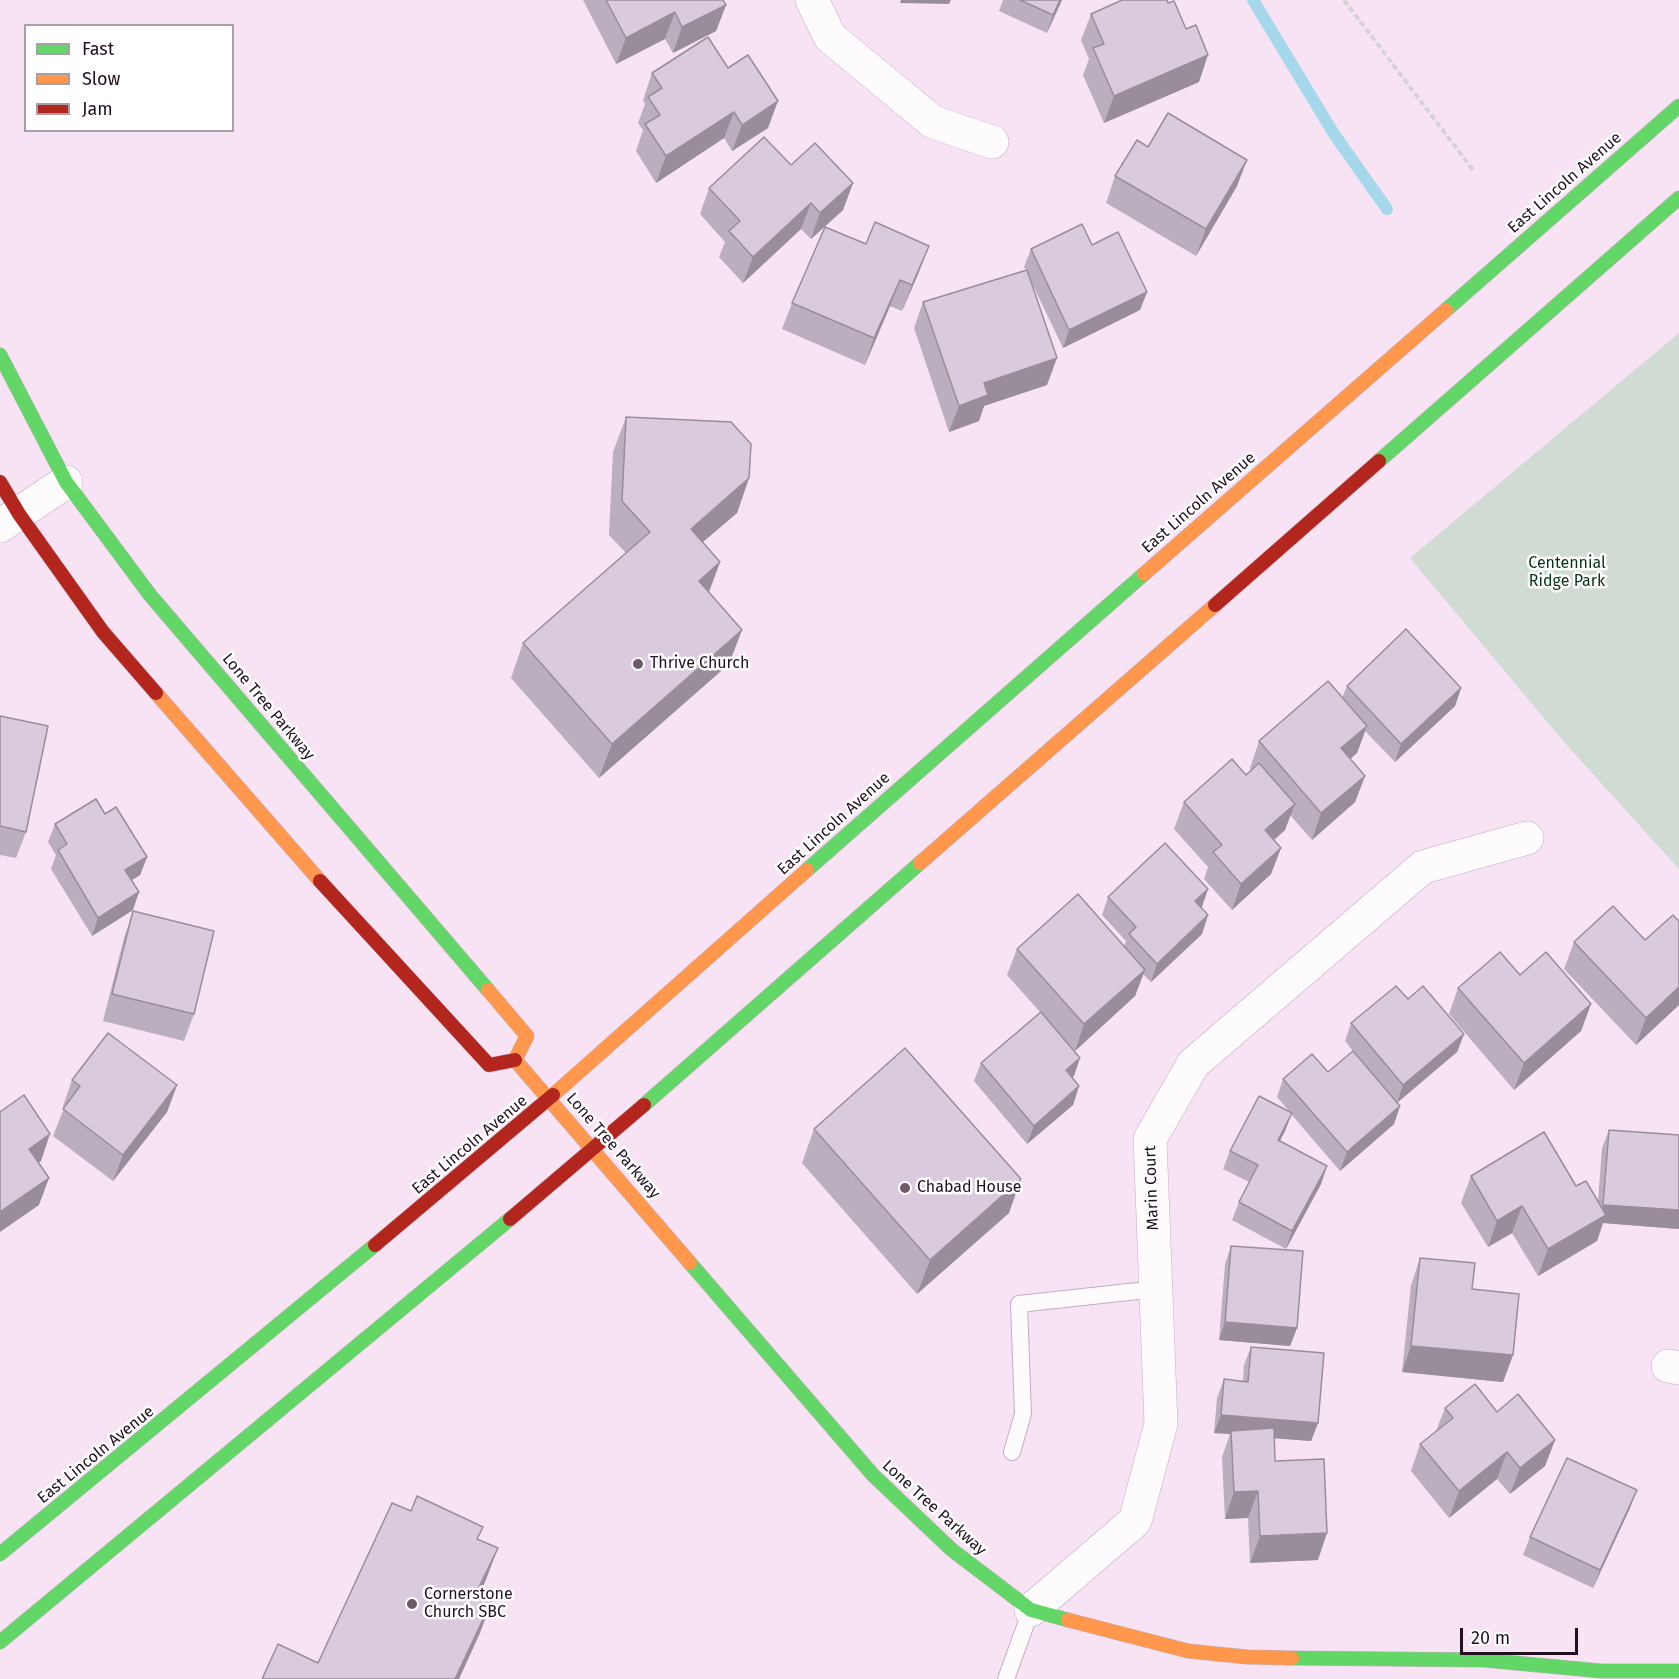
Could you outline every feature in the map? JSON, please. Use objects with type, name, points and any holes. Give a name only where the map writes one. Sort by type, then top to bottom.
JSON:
[{"type":"main road","name":"East Lincoln Avenue","points":[[0,1554],[334,1282],[550,1098],[914,775],[1679,106]]},
{"type":"main road","points":[[0,1642],[594,1149],[1679,198]]},
{"type":"main road","name":"Lone Tree Parkway","points":[[0,355],[66,482],[150,595],[526,1036],[515,1060],[873,1475],[952,1550],[1031,1610],[1188,1651],[1247,1657],[1484,1660],[1601,1675],[1679,1671]]},
{"type":"main road","points":[[0,482],[9,520],[103,632],[319,880],[489,1065],[515,1060]]},
{"type":"street","points":[[812,0],[830,37],[933,122],[992,142]]},
{"type":"street","points":[[9,520],[66,482]]},
{"type":"street","name":"Marin Court","points":[[1031,1610],[1135,1521],[1161,1424],[1150,1139],[1193,1064],[1423,867],[1527,838]]},
{"type":"lane","points":[[1012,1452],[1023,1414],[1019,1304],[1156,1289]]},
{"type":"lane","points":[[1006,1679],[1031,1610]]},
{"type":"path","points":[[1344,0],[1473,170]]},
{"type":"green space","name":"Centennial Ridge Park","points":[[1679,333],[1679,869],[1564,742],[1410,558]]},
{"type":"building","points":[[606,0],[723,0],[726,5],[682,27],[675,12],[626,38]]},
{"type":"building","points":[[1020,0],[1060,0],[1053,15]]},
{"type":"building","points":[[1122,0],[1167,0],[1168,3],[1174,1],[1186,29],[1196,25],[1208,55],[1114,96],[1093,48],[1104,44],[1091,14]]},
{"type":"building","points":[[708,37],[728,68],[748,55],[778,101],[742,125],[734,112],[666,156],[645,124],[660,115],[648,97],[662,88],[652,73]]},
{"type":"building","points":[[1168,113],[1247,160],[1206,229],[1115,176],[1137,140],[1148,147]]},
{"type":"building","points":[[764,137],[791,165],[815,143],[853,183],[820,213],[811,203],[753,257],[729,231],[740,221],[709,188]]},
{"type":"building","points":[[875,222],[929,246],[912,285],[900,280],[874,338],[792,303],[825,227],[866,244]]},
{"type":"building","points":[[1082,224],[1092,245],[1118,232],[1147,292],[1069,330],[1031,249]]},
{"type":"building","points":[[1027,270],[1057,358],[984,383],[988,395],[959,406],[923,302]]},
{"type":"building","points":[[626,417],[731,422],[751,444],[749,478],[691,529],[720,562],[699,581],[742,630],[612,744],[523,643],[650,532],[622,501]]},
{"type":"building","points":[[1406,629],[1461,688],[1401,744],[1347,686]]},
{"type":"building","points":[[1328,681],[1367,726],[1341,748],[1365,776],[1321,813],[1259,741]]},
{"type":"building","points":[[0,716],[48,726],[26,832],[0,826]]},
{"type":"building","points":[[1232,759],[1246,775],[1259,763],[1295,804],[1265,830],[1281,848],[1241,884],[1213,852],[1222,845],[1184,802]]},
{"type":"building","points":[[96,799],[105,814],[116,807],[147,857],[125,870],[139,892],[98,918],[58,850],[67,844],[55,824]]},
{"type":"building","points":[[1165,843],[1208,889],[1195,901],[1208,915],[1157,964],[1129,934],[1136,927],[1108,897]]},
{"type":"building","points":[[1078,894],[1145,970],[1084,1024],[1017,949]]},
{"type":"building","points":[[1613,906],[1645,940],[1673,915],[1679,921],[1679,987],[1646,1018],[1574,942]]},
{"type":"building","points":[[133,911],[214,931],[194,1014],[112,994]]},
{"type":"building","points":[[1500,952],[1520,975],[1546,952],[1591,1004],[1524,1063],[1458,988]]},
{"type":"building","points":[[1396,986],[1408,999],[1423,986],[1464,1034],[1403,1085],[1351,1023]]},
{"type":"building","points":[[1041,1012],[1080,1058],[1066,1070],[1079,1086],[1034,1126],[981,1063]]},
{"type":"building","points":[[108,1033],[177,1085],[123,1155],[63,1109],[80,1086],[72,1080]]},
{"type":"building","name":"Chabad House","points":[[905,1048],[1021,1179],[930,1260],[814,1129]]},
{"type":"building","points":[[1353,1051],[1400,1106],[1347,1152],[1283,1079],[1312,1054],[1328,1072]]},
{"type":"building","points":[[24,1095],[50,1134],[29,1149],[49,1178],[0,1212],[0,1112]]},
{"type":"building","points":[[1259,1096],[1292,1113],[1278,1140],[1327,1166],[1292,1231],[1239,1202],[1258,1165],[1230,1151]]},
{"type":"building","points":[[1609,1130],[1679,1135],[1679,1210],[1603,1205]]},
{"type":"building","points":[[1544,1132],[1576,1186],[1586,1181],[1606,1215],[1548,1249],[1522,1206],[1497,1221],[1471,1176]]},
{"type":"building","points":[[1231,1246],[1303,1251],[1297,1328],[1225,1322]]},
{"type":"building","points":[[1420,1258],[1475,1263],[1472,1289],[1519,1294],[1513,1355],[1411,1346]]},
{"type":"building","points":[[1251,1347],[1324,1353],[1318,1423],[1221,1415],[1224,1379],[1248,1382]]},
{"type":"building","points":[[1475,1384],[1497,1412],[1518,1394],[1555,1440],[1520,1468],[1507,1452],[1459,1491],[1420,1444],[1453,1418],[1445,1408]]},
{"type":"building","points":[[1274,1428],[1275,1461],[1324,1459],[1327,1533],[1260,1536],[1258,1491],[1234,1492],[1231,1431]]},
{"type":"building","points":[[1567,1458],[1637,1490],[1600,1570],[1530,1537]]},
{"type":"building","name":"Cornerstone Church SBC","points":[[417,1496],[483,1527],[477,1539],[498,1548],[477,1591],[493,1598],[455,1679],[262,1679],[278,1644],[318,1663],[392,1503],[411,1511]]},
{"type":"waterway","points":[[1253,0],[1334,134],[1387,209]]},
{"type":"traffic: fast","points":[[1446,310],[1679,106]]},
{"type":"traffic: fast","points":[[1379,461],[1679,198]]},
{"type":"traffic: fast","points":[[0,355],[66,482],[150,595],[488,990]]},
{"type":"traffic: fast","points":[[807,870],[1144,574]]},
{"type":"traffic: fast","points":[[644,1105],[920,863]]},
{"type":"traffic: fast","points":[[0,1642],[510,1219]]},
{"type":"traffic: fast","points":[[0,1554],[375,1245]]},
{"type":"traffic: fast","points":[[690,1263],[873,1475],[952,1550],[1031,1610],[1068,1620]]},
{"type":"traffic: fast","points":[[1292,1658],[1484,1660],[1601,1671],[1679,1671]]},
{"type":"traffic: slow","points":[[1144,574],[1446,310]]},
{"type":"traffic: slow","points":[[920,863],[1215,605]]},
{"type":"traffic: slow","points":[[156,693],[320,881]]},
{"type":"traffic: slow","points":[[553,1095],[807,870]]},
{"type":"traffic: slow","points":[[488,990],[527,1036],[515,1060]]},
{"type":"traffic: slow","points":[[515,1060],[690,1263]]},
{"type":"traffic: slow","points":[[1068,1620],[1188,1651],[1247,1657],[1292,1658]]},
{"type":"traffic: jam","points":[[1215,605],[1379,461]]},
{"type":"traffic: jam","points":[[0,482],[19,514],[103,632],[156,693]]},
{"type":"traffic: jam","points":[[320,881],[489,1065],[515,1060]]},
{"type":"traffic: jam","points":[[375,1245],[553,1095]]},
{"type":"traffic: jam","points":[[510,1219],[644,1105]]},
{"type":"place","name":"Thrive Church","points":[[638,664]]},
{"type":"place","name":"Chabad House","points":[[905,1188]]},
{"type":"place","name":"Cornerstone Church SBC","points":[[412,1604]]}]
